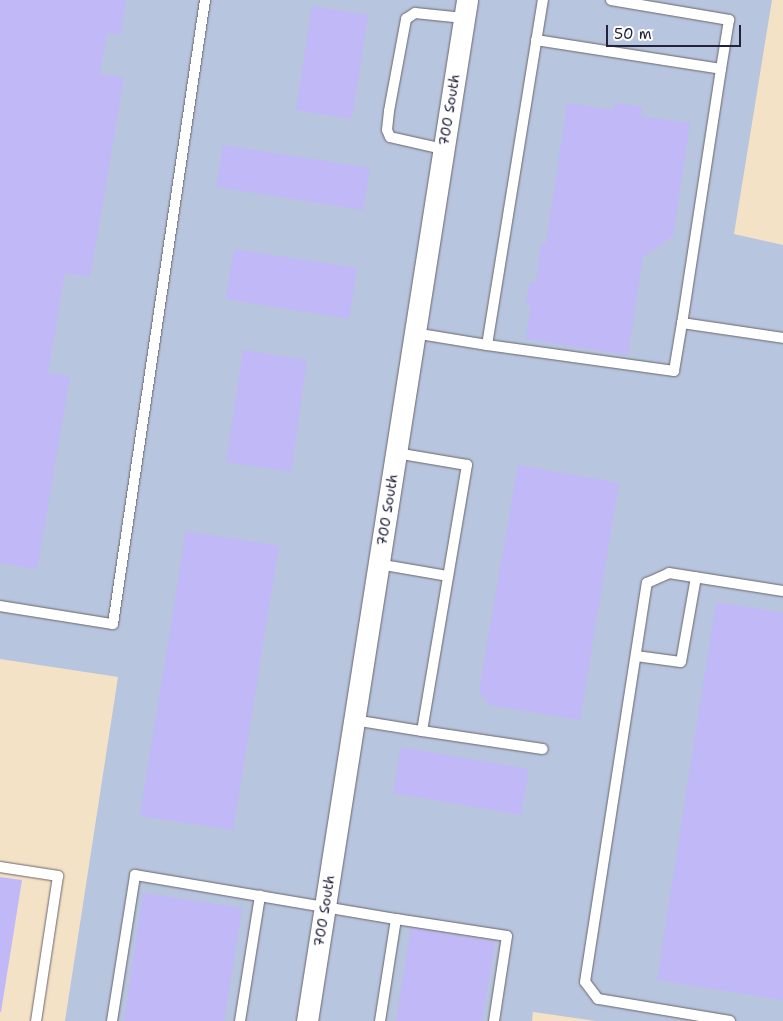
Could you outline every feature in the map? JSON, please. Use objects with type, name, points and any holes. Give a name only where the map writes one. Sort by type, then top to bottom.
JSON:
[{"type":"street","name":"700 South","points":[[307,1021],[465,9]]},
{"type":"lane","points":[[0,606],[112,624],[204,0]]},
{"type":"lane","points":[[488,345],[543,0]]},
{"type":"lane","points":[[414,333],[674,371],[729,20],[611,0]]},
{"type":"lane","points":[[443,149],[390,137],[387,130],[389,111],[406,19],[415,13],[465,9]]},
{"type":"lane","points":[[536,40],[721,70]]},
{"type":"lane","points":[[682,323],[783,338]]},
{"type":"lane","points":[[396,453],[467,465],[422,731]]},
{"type":"lane","points":[[378,564],[448,576]]},
{"type":"lane","points":[[730,1021],[598,999],[585,982],[647,583],[669,573],[783,591]]},
{"type":"lane","points":[[636,656],[681,662],[696,577]]},
{"type":"lane","points":[[354,720],[543,749]]},
{"type":"lane","points":[[0,867],[58,876],[36,1021]]},
{"type":"lane","points":[[112,1021],[135,875],[325,908],[507,936],[494,1021]]},
{"type":"lane","points":[[240,1021],[260,896]]},
{"type":"lane","points":[[380,1021],[396,919]]},
{"type":"shaded area","points":[[0,0],[772,0],[734,234],[783,245],[783,1021],[596,1021],[533,1012],[532,1021],[65,1021],[118,677],[0,659]]},
{"type":"building","points":[[0,0],[126,0],[121,35],[107,33],[100,74],[124,78],[90,277],[65,273],[48,373],[70,376],[37,569],[0,563]]},
{"type":"building","points":[[312,6],[368,15],[352,119],[296,110]]},
{"type":"building","points":[[567,103],[614,110],[615,103],[643,107],[641,116],[690,123],[673,236],[643,257],[628,355],[526,339],[531,306],[526,305],[530,282],[536,283],[541,243],[546,244]]},
{"type":"building","points":[[223,145],[370,168],[363,210],[216,187]]},
{"type":"building","points":[[234,249],[357,268],[349,319],[226,299]]},
{"type":"building","points":[[243,350],[307,360],[291,472],[226,462]]},
{"type":"building","points":[[518,465],[619,483],[580,720],[489,705],[479,691]]},
{"type":"building","points":[[186,531],[279,546],[233,830],[140,816]]},
{"type":"building","points":[[716,602],[783,613],[783,1000],[657,980]]},
{"type":"building","points":[[401,747],[529,769],[521,815],[393,793]]},
{"type":"building","points":[[0,877],[22,880],[1,1012],[0,1012]]},
{"type":"building","points":[[143,893],[242,908],[224,1021],[124,1021]]},
{"type":"building","points":[[411,928],[495,942],[482,1021],[396,1021]]}]
